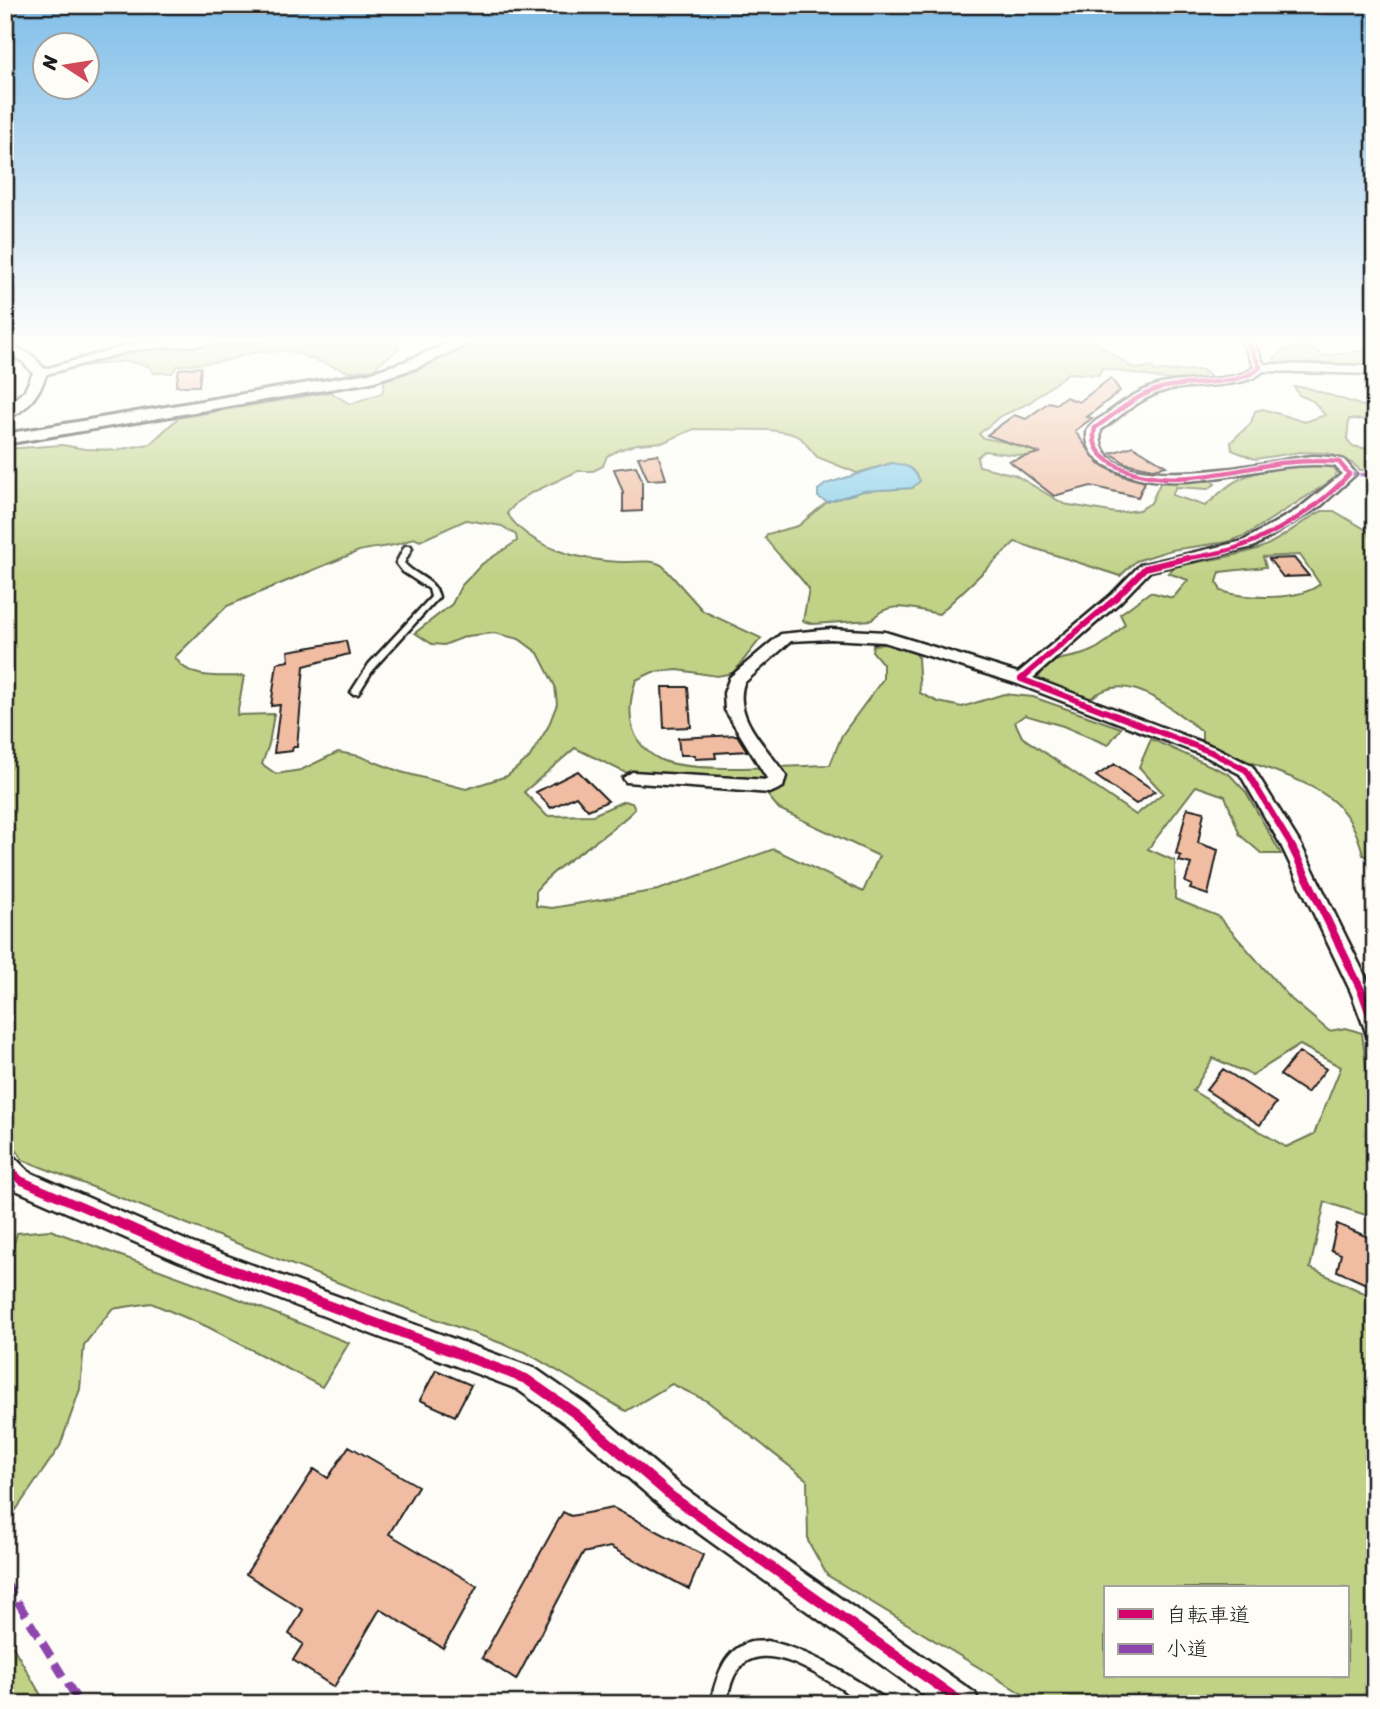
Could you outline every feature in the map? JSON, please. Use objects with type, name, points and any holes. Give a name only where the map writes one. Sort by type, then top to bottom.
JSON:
[{"type":"main road","points":[[5,439],[136,417]]},
{"type":"street","points":[[1021,679],[1116,598],[1145,568],[1248,544],[1305,510],[1345,481],[1349,474],[1349,469],[1344,464],[1328,459],[1296,460],[1217,474],[1169,478],[1119,469],[1107,462],[1093,437],[1095,428],[1111,417]]},
{"type":"street","points":[[632,778],[770,787],[777,783],[777,776],[745,731],[734,710],[732,693],[736,681],[787,637],[831,634],[885,637],[1021,679],[1211,752],[1246,769],[1291,845],[1362,992],[1375,1029]]},
{"type":"street","points":[[5,1164],[20,1180],[187,1253],[526,1379],[576,1414],[671,1496],[964,1704]]},
{"type":"lane","points":[[355,692],[366,671],[399,639],[435,597],[433,588],[400,563],[408,548]]},
{"type":"lane","points":[[719,1704],[723,1681],[738,1657],[765,1647],[816,1664],[877,1704]]},
{"type":"green space","points":[[1000,417],[979,434],[983,438],[1037,448],[1033,457],[984,451],[977,457],[979,466],[1015,475],[1064,504],[1116,513],[1139,510],[1151,503],[1161,481],[1212,481],[1215,484],[1208,489],[1176,487],[1172,495],[1205,506],[1232,483],[1257,473],[1284,466],[1312,464],[1334,467],[1334,479],[1246,535],[1227,542],[1171,550],[1136,561],[1120,576],[1015,542],[939,614],[894,607],[879,613],[872,620],[813,624],[803,621],[809,589],[765,538],[767,534],[798,526],[827,502],[863,491],[912,488],[892,463],[857,473],[817,457],[800,437],[789,433],[770,430],[694,429],[664,442],[637,444],[619,450],[607,456],[603,466],[593,471],[578,471],[531,493],[507,513],[529,536],[557,550],[589,559],[647,561],[663,566],[703,611],[761,638],[733,673],[717,676],[678,670],[653,672],[636,680],[630,714],[632,724],[640,744],[659,759],[673,764],[716,768],[830,765],[842,735],[883,679],[883,664],[872,651],[873,645],[887,644],[915,652],[918,657],[920,693],[938,702],[962,707],[1004,694],[1033,697],[1121,728],[1108,745],[1063,726],[1025,715],[1015,722],[1022,737],[1136,815],[1163,793],[1139,767],[1151,739],[1229,774],[1246,792],[1281,854],[1262,854],[1240,835],[1225,796],[1196,786],[1148,849],[1175,861],[1175,899],[1218,916],[1291,999],[1329,1031],[1346,1028],[1362,1033],[1375,1139],[1375,1218],[1325,1202],[1310,1268],[1375,1298],[1375,1704],[1039,1704],[827,1575],[808,1541],[807,1480],[707,1401],[672,1384],[626,1411],[525,1352],[357,1290],[23,1160],[5,1133],[5,449],[62,445],[116,450],[150,444],[178,418]],"holes":[[[466,520],[502,526],[516,535],[517,541],[482,564],[461,586],[452,604],[415,633],[432,644],[444,645],[467,636],[494,633],[519,639],[538,653],[555,686],[557,704],[548,727],[529,758],[507,776],[466,789],[338,752],[301,770],[276,774],[262,764],[269,744],[274,714],[237,715],[244,676],[197,674],[181,665],[175,657],[227,606],[359,551],[414,538],[420,541]],[[575,748],[624,772],[756,781],[779,809],[879,856],[863,892],[774,849],[658,890],[552,908],[536,906],[536,890],[547,879],[635,809],[632,803],[624,801],[593,815],[547,816],[524,792]],[[1300,1045],[1341,1067],[1314,1134],[1286,1147],[1193,1091],[1213,1058],[1252,1075]]]},
{"type":"green space","points":[[1253,417],[1288,417],[1305,422],[1320,417],[1375,417],[1375,420],[1349,419],[1347,439],[1352,446],[1375,450],[1375,469],[1360,470],[1352,463],[1328,453],[1300,452],[1255,459],[1232,450],[1231,442],[1251,423]]},
{"type":"green space","points":[[1322,511],[1334,511],[1375,535],[1375,861],[1363,855],[1348,818],[1338,805],[1325,795],[1310,786],[1202,741],[1202,731],[1147,694],[1118,687],[1103,691],[1089,700],[1037,681],[1053,662],[1094,650],[1113,636],[1125,624],[1120,614],[1150,592],[1173,598],[1188,580],[1168,573],[1174,567],[1260,548]],"holes":[[[1300,555],[1320,584],[1311,590],[1286,596],[1258,597],[1221,591],[1217,582],[1220,572],[1266,567],[1263,557]]]},
{"type":"green space","points":[[50,1230],[239,1299],[349,1343],[322,1387],[208,1327],[151,1303],[112,1309],[84,1345],[80,1389],[60,1446],[16,1510],[5,1496],[5,1251],[13,1247],[17,1233]]},
{"type":"green space","points":[[5,1633],[46,1704],[5,1704]]},
{"type":"water","points":[[892,463],[909,467],[920,481],[912,488],[863,491],[827,502],[818,497],[818,490],[826,484]]},
{"type":"building","points":[[1012,417],[1026,419],[1029,417],[1092,418],[1075,431],[1099,464],[1123,476],[1145,482],[1138,497],[1091,486],[1054,496],[1009,461],[1039,453],[987,435]]},
{"type":"building","points":[[1133,446],[1166,466],[1153,469],[1125,463],[1111,453]]},
{"type":"building","points":[[658,454],[666,479],[648,480],[638,457]]},
{"type":"building","points":[[636,466],[642,480],[642,511],[623,512],[623,492],[614,469]]},
{"type":"building","points":[[1294,558],[1309,576],[1283,577],[1269,559]]},
{"type":"building","points":[[346,641],[349,654],[304,666],[297,747],[293,747],[292,751],[274,753],[280,705],[271,706],[277,663],[289,661],[288,651]]},
{"type":"building","points":[[662,687],[688,687],[691,727],[664,728]]},
{"type":"building","points":[[737,735],[747,751],[715,753],[716,758],[695,759],[695,755],[680,755],[678,738]]},
{"type":"building","points":[[1115,764],[1155,791],[1136,804],[1096,776]]},
{"type":"building","points":[[578,771],[608,801],[588,810],[576,796],[551,808],[536,792]]},
{"type":"building","points":[[1187,808],[1204,812],[1198,843],[1218,850],[1208,895],[1190,889],[1192,885],[1185,882],[1191,864],[1179,861],[1181,856],[1176,854]]},
{"type":"building","points":[[1299,1052],[1326,1069],[1307,1093],[1280,1075]]},
{"type":"building","points":[[1223,1069],[1276,1103],[1260,1125],[1206,1090]]},
{"type":"building","points":[[1337,1224],[1375,1240],[1375,1288],[1337,1271],[1341,1254],[1331,1250]]},
{"type":"building","points":[[436,1370],[471,1385],[455,1416],[420,1400]]},
{"type":"building","points":[[349,1446],[418,1486],[389,1534],[477,1586],[443,1648],[380,1609],[334,1687],[293,1660],[303,1644],[289,1634],[303,1610],[246,1574],[314,1469],[328,1478]]},
{"type":"building","points":[[613,1508],[703,1555],[689,1589],[610,1547],[583,1553],[516,1680],[482,1658],[563,1512],[571,1516]]},
{"type":"marked path","points":[[1349,474],[1375,475]]},
{"type":"marked path","points":[[5,1190],[20,1180]]},
{"type":"marked path","points":[[5,1581],[80,1704]]},
{"type":"cycle path","points":[[1110,417],[1095,428],[1095,444],[1103,458],[1127,473],[1161,477],[1201,475],[1315,460],[1339,462],[1349,474],[1331,492],[1287,523],[1248,544],[1145,568],[1116,598],[1021,679],[1211,752],[1246,770],[1291,845],[1362,992],[1375,1029]]},
{"type":"cycle path","points":[[5,1164],[20,1180],[187,1253],[526,1379],[576,1414],[671,1496],[964,1704]]}]
